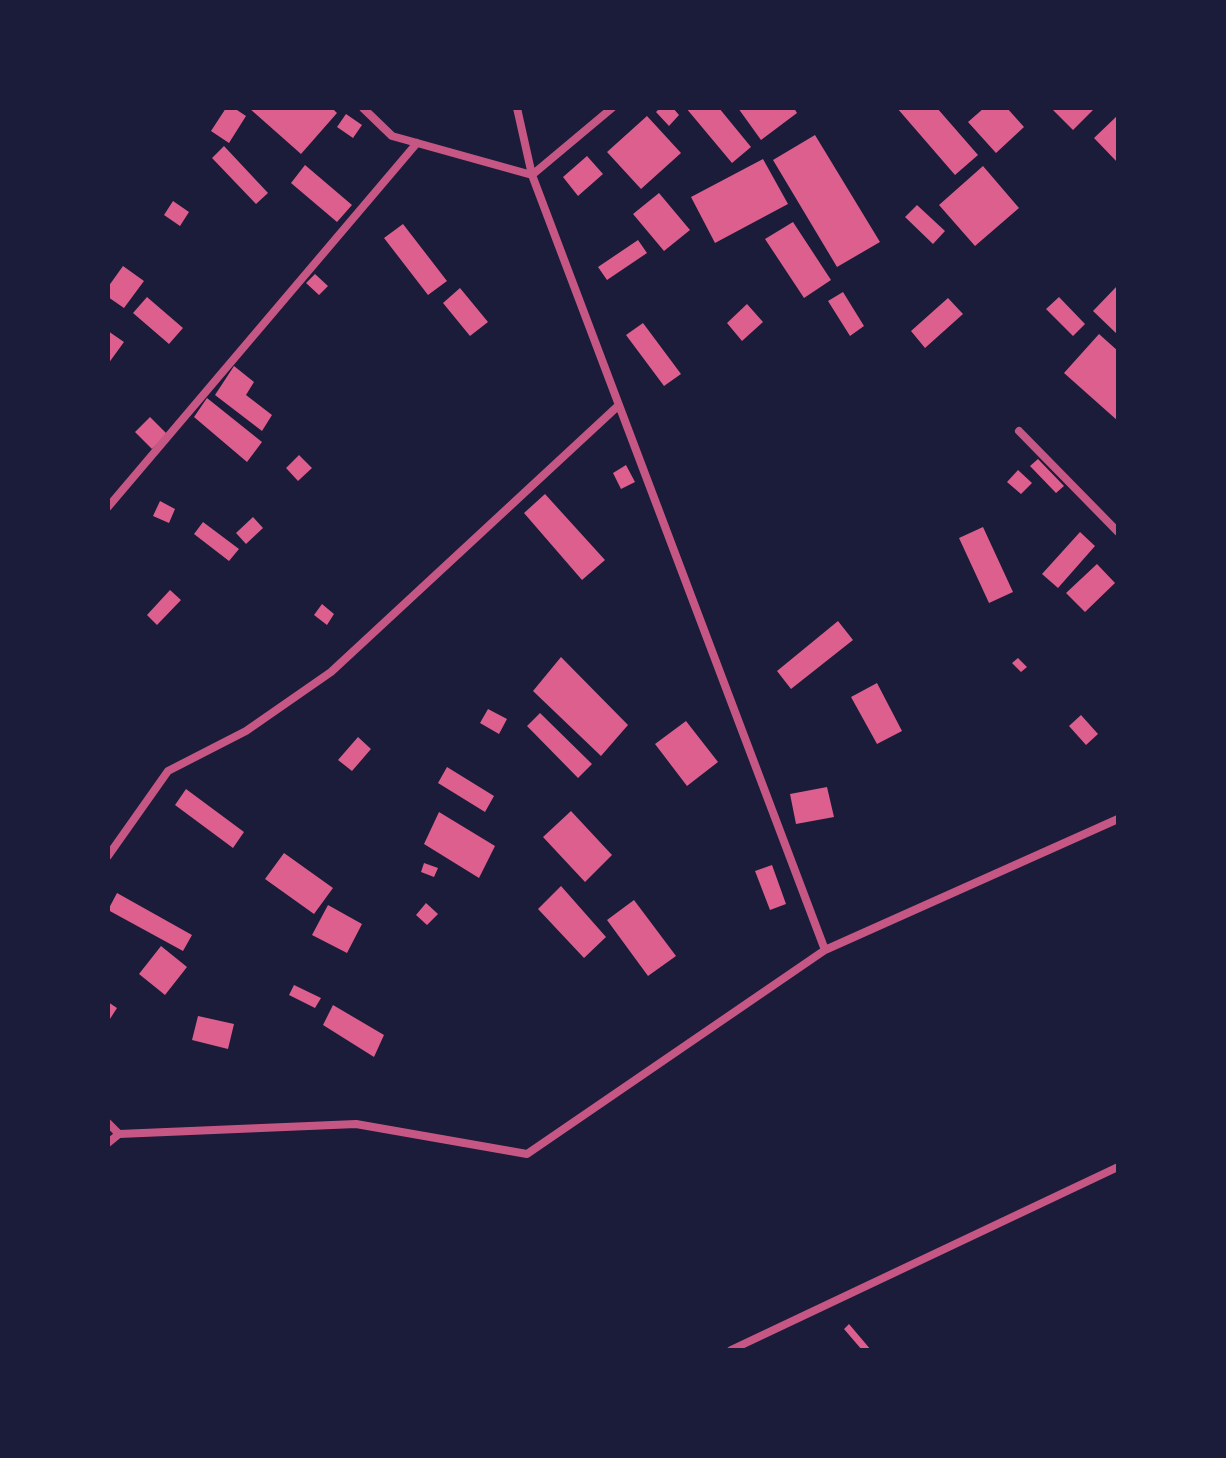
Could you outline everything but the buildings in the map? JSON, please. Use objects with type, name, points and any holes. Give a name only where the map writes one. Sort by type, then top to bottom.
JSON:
[{"type":"street","points":[[363,108],[392,136],[532,175]]},
{"type":"street","points":[[517,108],[532,175],[825,950]]},
{"type":"street","points":[[532,175],[612,108]]},
{"type":"street","points":[[108,509],[417,143]]},
{"type":"street","points":[[108,856],[168,771],[246,731],[331,672],[619,405]]},
{"type":"street","points":[[1019,431],[1118,532]]},
{"type":"street","points":[[108,1143],[119,1134],[356,1124],[527,1154],[825,950],[1118,819]]},
{"type":"street","points":[[108,1123],[119,1134]]},
{"type":"street","points":[[731,1350],[1118,1167]]}]
